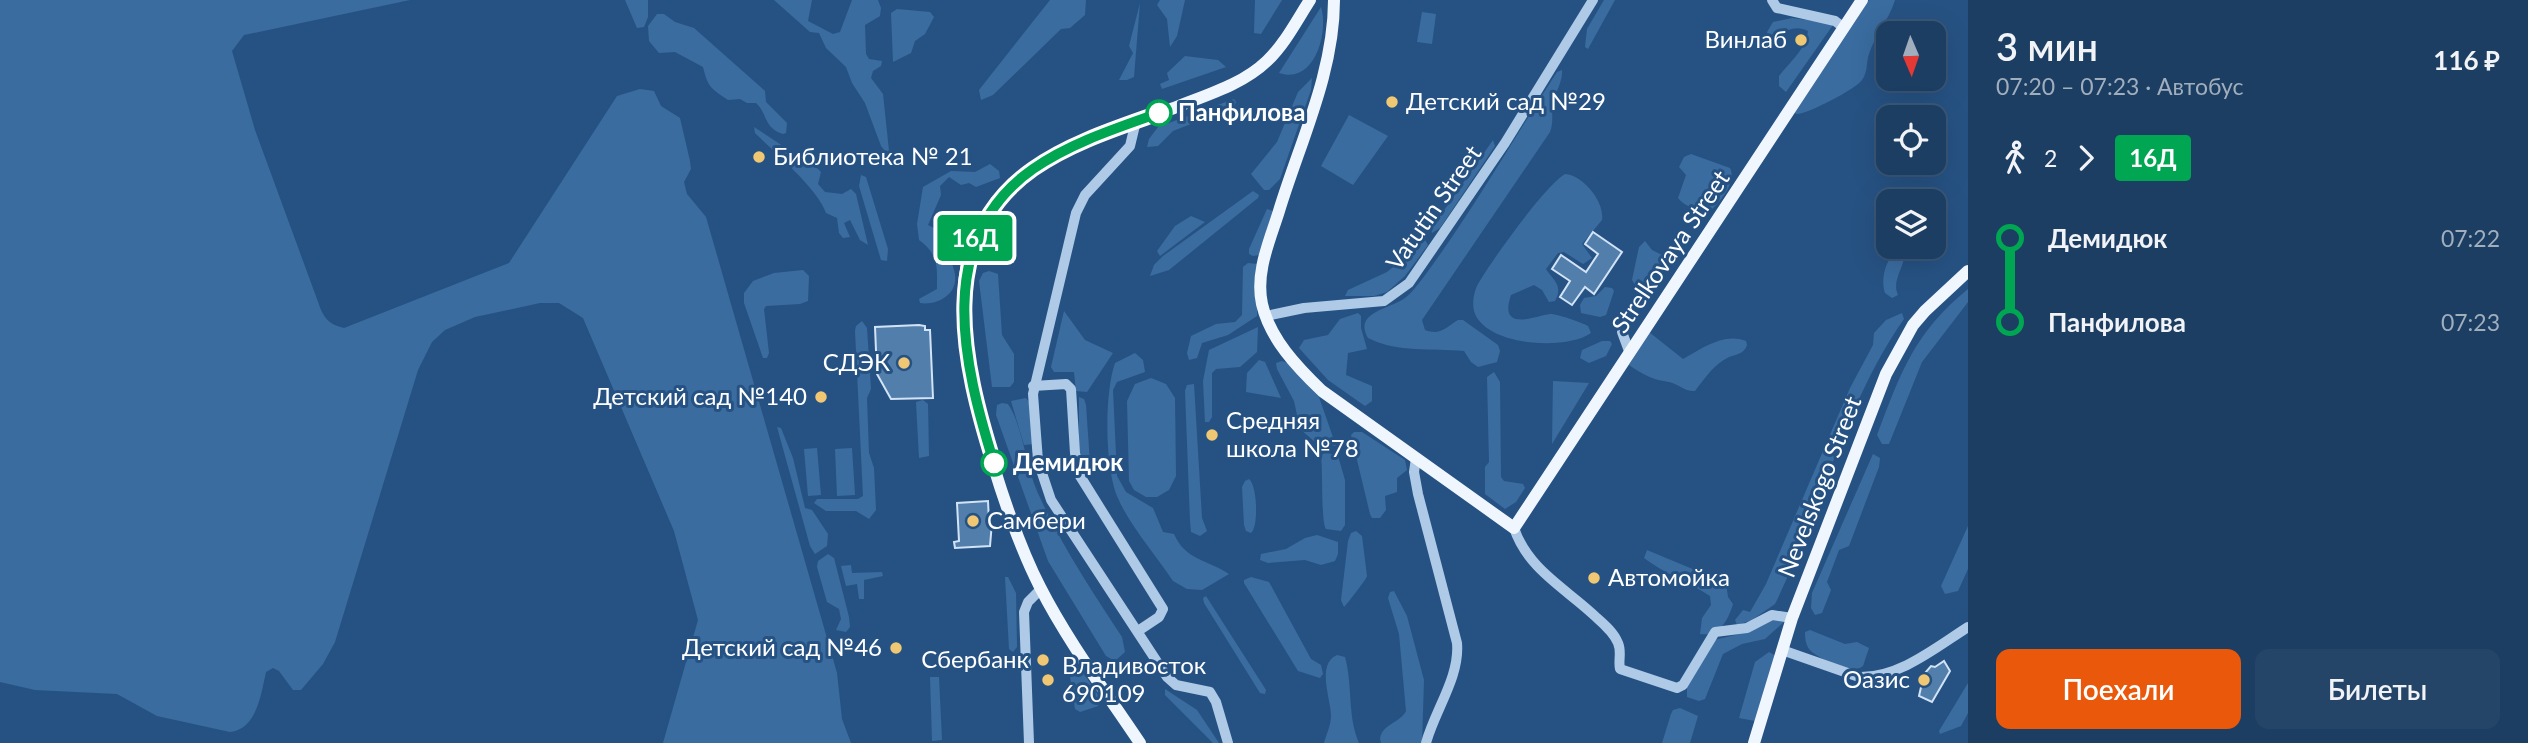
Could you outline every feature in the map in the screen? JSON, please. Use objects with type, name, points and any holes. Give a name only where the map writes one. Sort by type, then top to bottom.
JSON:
[{"type":"main road","points":[[1140,743],[1041,589],[1011,513],[976,398],[965,317],[968,258],[980,226],[1018,181],[1047,160],[1136,121],[1230,86],[1255,71],[1270,58],[1310,0]]},
{"type":"main road","points":[[1335,0],[1324,78],[1264,258],[1261,294],[1266,316],[1279,343],[1322,391],[1514,528]]},
{"type":"main road","name":"Strelkovaya Street","points":[[1514,528],[1862,0]]},
{"type":"main road","name":"Nevelskogo Street","points":[[1754,743],[1792,618],[1886,374],[1913,325],[1968,271]]},
{"type":"street","name":"Vatutin Street","points":[[1266,316],[1304,308],[1384,301],[1409,283],[1505,143],[1594,0]]},
{"type":"street","points":[[1773,3],[1799,15],[1835,21],[1843,27]]},
{"type":"street","points":[[1136,121],[1130,146],[1086,195],[1076,213],[1046,345],[1033,386],[1038,461],[1051,500],[1172,683],[1210,692],[1216,702],[1228,743]]},
{"type":"street","points":[[1622,332],[1629,351]]},
{"type":"street","points":[[1033,386],[1066,384],[1071,389],[1075,453],[1080,476],[1163,609],[1159,617],[1138,631]]},
{"type":"street","points":[[1416,458],[1414,472],[1418,494],[1457,643],[1458,656],[1426,743]]},
{"type":"street","points":[[1514,528],[1521,545],[1548,579],[1584,606],[1616,638],[1620,652],[1620,669],[1662,684],[1677,688],[1682,685],[1715,632],[1747,628],[1776,614],[1792,618]]},
{"type":"street","points":[[1030,743],[1024,612],[1028,602],[1041,589]]},
{"type":"street","points":[[1782,650],[1859,677],[1871,677],[1900,669],[1968,627]]},
{"type":"shaded area","points":[[0,0],[410,0],[244,35],[232,51],[255,130],[321,310],[330,322],[344,328],[509,263],[617,96],[640,89],[654,91],[661,106],[680,118],[691,169],[684,182],[687,194],[706,217],[837,673],[842,719],[851,743],[663,743],[698,620],[674,531],[583,318],[559,303],[540,303],[475,317],[445,330],[432,342],[418,370],[335,642],[323,664],[301,690],[293,690],[279,671],[273,668],[266,672],[260,700],[252,717],[239,729],[230,732],[157,716],[117,694],[35,690],[0,682]]},
{"type":"shaded area","points":[[625,0],[648,0],[648,17],[644,27],[637,28]]},
{"type":"shaded area","points":[[774,0],[812,0],[808,21],[833,34],[840,32],[852,0],[878,0],[880,16],[865,25],[866,54],[869,59],[882,61],[881,66],[873,71],[871,78],[883,94],[889,151],[885,151],[881,146],[865,103],[852,83],[846,67],[826,48],[819,33],[810,32]]},
{"type":"shaded area","points":[[1050,0],[1086,0],[1085,15],[1070,28],[1061,29],[993,95],[981,100],[979,90]]},
{"type":"shaded area","points":[[1160,0],[1185,0],[1177,36],[1170,47],[1167,19],[1157,5]]},
{"type":"shaded area","points":[[1255,0],[1282,0],[1261,34],[1254,33]]},
{"type":"shaded area","points":[[1604,0],[1615,0],[1588,49],[1585,47],[1587,29]]},
{"type":"shaded area","points":[[1869,0],[1895,0],[1885,21],[1876,21],[1876,39],[1862,80],[1830,101],[1801,113],[1796,114],[1794,111]]},
{"type":"shaded area","points":[[1140,3],[1134,77],[1119,80],[1133,53],[1129,46]]},
{"type":"shaded area","points":[[1321,7],[1323,30],[1310,64],[1291,75],[1279,73]]},
{"type":"shaded area","points":[[897,9],[930,12],[934,17],[925,34],[915,41],[911,53],[893,62],[891,13]]},
{"type":"shaded area","points":[[1422,12],[1436,14],[1432,44],[1417,42]]},
{"type":"shaded area","points":[[657,14],[664,14],[675,22],[694,28],[765,91],[766,102],[787,123],[786,133],[772,128],[756,103],[747,103],[740,99],[728,100],[717,93],[708,83],[703,67],[675,52],[659,53],[649,41],[648,26]]},
{"type":"shaded area","points":[[1792,18],[1833,25],[1786,92],[1779,86],[1779,76],[1801,49],[1808,31],[1791,29],[1775,38],[1768,36],[1767,32],[1773,22]]},
{"type":"shaded area","points":[[1185,56],[1218,60],[1226,67],[1162,89],[1160,84],[1169,80],[1167,73]]},
{"type":"shaded area","points":[[1562,70],[1553,104],[1550,132],[1422,320],[1425,330],[1435,332],[1463,320],[1498,345],[1500,351],[1497,362],[1478,367],[1464,351],[1403,348],[1368,338],[1365,322],[1375,312],[1405,298],[1423,278],[1475,202],[1557,72]]},
{"type":"shaded area","points":[[1312,78],[1311,90],[1280,179],[1269,190],[1264,190],[1251,174],[1277,142],[1298,92]]},
{"type":"shaded area","points":[[1234,99],[1234,107],[1173,131],[1158,146],[1147,147],[1149,139],[1158,127]]},
{"type":"shaded area","points":[[1349,115],[1388,136],[1353,185],[1321,166]]},
{"type":"shaded area","points":[[754,127],[818,169],[821,172],[818,184],[825,192],[842,194],[851,189],[856,194],[868,245],[860,240],[850,220],[844,223],[850,237],[843,238],[839,233],[837,218],[826,213],[814,193],[755,133]]},
{"type":"shaded area","points":[[1493,140],[1495,146],[1440,228],[1432,233],[1431,229]]},
{"type":"shaded area","points":[[1691,154],[1730,168],[1732,173],[1730,185],[1711,210],[1693,208],[1678,198],[1686,175],[1679,167],[1684,157]]},
{"type":"shaded area","points":[[990,164],[999,171],[1000,178],[976,187],[969,183],[961,185],[949,177],[940,186],[941,195],[928,225],[942,232],[954,270],[954,285],[941,300],[920,303],[919,299],[937,289],[936,262],[926,245],[919,240],[917,224],[923,187],[951,171],[975,172]]},
{"type":"shaded area","points":[[1565,174],[1585,184],[1600,205],[1602,220],[1582,244],[1592,258],[1583,264],[1564,252],[1558,253],[1546,269],[1558,286],[1555,301],[1549,302],[1542,290],[1534,285],[1511,295],[1508,307],[1510,314],[1520,320],[1558,315],[1588,326],[1591,333],[1579,339],[1546,343],[1527,342],[1493,332],[1481,323],[1474,311],[1475,290],[1519,225],[1545,193]]},
{"type":"shaded area","points":[[861,175],[866,177],[888,249],[887,261],[881,260],[859,186]]},
{"type":"shaded area","points":[[1253,191],[1259,195],[1258,198],[1169,270],[1150,276],[1154,265],[1163,256]]},
{"type":"shaded area","points":[[1267,209],[1273,211],[1259,255],[1253,256],[1249,254],[1249,249]]},
{"type":"shaded area","points":[[1191,216],[1205,222],[1160,256],[1157,251],[1175,226]]},
{"type":"shaded area","points":[[1425,240],[1428,245],[1405,276],[1387,292],[1374,296],[1345,296],[1348,290],[1387,272]]},
{"type":"shaded area","points":[[1645,241],[1652,250],[1664,256],[1662,263],[1640,293],[1632,280],[1639,247]]},
{"type":"shaded area","points":[[1904,259],[1896,283],[1898,295],[1892,298],[1885,293],[1884,287],[1888,261]]},
{"type":"shaded area","points":[[1248,263],[1258,264],[1257,316],[1228,335],[1202,343],[1197,358],[1189,360],[1187,353],[1191,336],[1216,324],[1235,322],[1242,315],[1243,267]]},
{"type":"shaded area","points":[[803,270],[809,276],[808,301],[766,306],[764,309],[769,353],[767,358],[763,358],[744,303],[744,293],[753,281],[774,273]]},
{"type":"shaded area","points":[[989,271],[998,274],[1002,335],[1014,354],[1014,382],[1010,387],[992,387],[979,281],[983,273]]},
{"type":"shaded area","points":[[1605,287],[1614,291],[1606,315],[1600,317],[1581,313],[1580,305],[1584,298],[1596,296]]},
{"type":"shaded area","points":[[1968,289],[1968,302],[1922,362],[1889,444],[1882,444],[1877,435],[1911,355],[1934,322]]},
{"type":"shaded area","points":[[1064,311],[1085,340],[1113,353],[1087,392],[1076,391],[1074,372],[1054,372],[1051,367]]},
{"type":"shaded area","points":[[1358,313],[1361,316],[1361,328],[1367,349],[1348,353],[1346,375],[1372,386],[1372,401],[1365,406],[1328,380],[1299,348],[1304,340],[1328,335],[1340,319]]},
{"type":"shaded area","points":[[1902,313],[1904,319],[1883,352],[1849,422],[1775,604],[1752,620],[1737,625],[1735,620],[1743,610],[1750,612],[1766,584],[1850,388],[1873,345],[1874,333],[1886,320]]},
{"type":"shaded area","points":[[862,321],[867,328],[871,389],[867,398],[869,453],[874,468],[876,510],[869,519],[856,511],[826,511],[814,503],[817,499],[858,499],[863,496],[855,331]]},
{"type":"shaded area","points":[[1258,327],[1257,352],[1240,367],[1216,369],[1212,373],[1212,417],[1209,422],[1205,422],[1203,381],[1209,350]]},
{"type":"shaded area","points":[[1649,332],[1683,359],[1721,340],[1738,339],[1746,341],[1747,345],[1742,352],[1719,363],[1695,391],[1691,391],[1649,377],[1629,365]]},
{"type":"shaded area","points":[[1602,341],[1610,341],[1612,344],[1606,356],[1589,363],[1580,358],[1582,350]]},
{"type":"shaded area","points":[[1135,353],[1143,360],[1145,372],[1117,382],[1113,390],[1117,476],[1126,492],[1153,508],[1163,532],[1174,534],[1184,549],[1229,574],[1202,590],[1187,589],[1173,581],[1128,518],[1113,483],[1107,430],[1111,377],[1115,363]]},
{"type":"shaded area","points":[[1259,360],[1265,362],[1281,398],[1246,392],[1247,373]]},
{"type":"shaded area","points":[[1276,363],[1288,363],[1319,397],[1336,446],[1315,442],[1300,429],[1294,401],[1277,369]]},
{"type":"shaded area","points":[[1494,372],[1500,382],[1501,477],[1504,481],[1523,484],[1525,488],[1516,502],[1505,509],[1485,494],[1485,467],[1489,462],[1487,377]]},
{"type":"shaded area","points":[[1151,378],[1166,384],[1175,398],[1176,476],[1169,490],[1157,497],[1146,497],[1134,490],[1129,481],[1127,401],[1135,384]]},
{"type":"shaded area","points":[[1553,381],[1589,383],[1552,444]]},
{"type":"shaded area","points":[[1194,384],[1202,518],[1207,531],[1200,536],[1191,532],[1190,521],[1185,391],[1187,385]]},
{"type":"shaded area","points":[[1079,397],[1084,399],[1086,405],[1090,463],[1084,476],[1079,451]]},
{"type":"shaded area","points":[[1026,398],[1031,405],[1034,444],[1024,445],[1011,401]]},
{"type":"shaded area","points":[[923,400],[928,404],[929,456],[919,458],[916,402]]},
{"type":"shaded area","points":[[1008,404],[1013,412],[1033,481],[1056,529],[1122,637],[1125,652],[1115,661],[1106,656],[1048,561],[996,415],[997,405]]},
{"type":"shaded area","points":[[777,427],[781,428],[793,458],[805,508],[812,510],[828,534],[827,546],[815,554],[810,546]]},
{"type":"shaded area","points":[[1354,432],[1362,432],[1405,460],[1407,470],[1397,478],[1397,492],[1385,496],[1386,510],[1380,518],[1372,518],[1370,514],[1351,435]]},
{"type":"shaded area","points":[[817,448],[821,495],[808,496],[804,449]]},
{"type":"shaded area","points":[[852,448],[855,495],[837,496],[835,449]]},
{"type":"shaded area","points":[[1325,452],[1338,456],[1345,480],[1345,525],[1341,531],[1326,529],[1324,525],[1321,456]]},
{"type":"shaded area","points":[[1873,454],[1880,458],[1879,467],[1849,546],[1839,550],[1827,582],[1831,590],[1822,613],[1815,615],[1811,608],[1812,593]]},
{"type":"shaded area","points":[[1249,479],[1254,489],[1256,506],[1254,529],[1251,533],[1246,531],[1244,525],[1242,487]]},
{"type":"shaded area","points":[[1968,526],[1968,569],[1958,591],[1945,594],[1941,586]]},
{"type":"shaded area","points":[[1356,531],[1362,536],[1367,576],[1344,607],[1341,600],[1348,541],[1351,533]]},
{"type":"shaded area","points":[[1317,535],[1338,542],[1335,561],[1321,565],[1305,560],[1268,563],[1260,560],[1261,554],[1286,549],[1305,538]]},
{"type":"shaded area","points":[[1647,550],[1726,583],[1728,597],[1733,604],[1722,626],[1712,633],[1700,634],[1702,618],[1711,605],[1710,596],[1644,558]]},
{"type":"shaded area","points":[[828,554],[834,558],[849,617],[850,627],[846,632],[836,630],[841,619],[839,609],[827,602],[817,567],[818,561]]},
{"type":"shaded area","points":[[851,565],[852,573],[882,572],[883,576],[864,580],[864,599],[859,599],[857,584],[846,586],[841,566]]},
{"type":"shaded area","points":[[1005,577],[1008,577],[1016,593],[1017,647],[1013,652],[1009,649]]},
{"type":"shaded area","points":[[1251,577],[1269,582],[1311,659],[1321,665],[1323,674],[1320,678],[1298,671],[1244,583],[1244,580]]},
{"type":"shaded area","points":[[1394,591],[1407,616],[1424,680],[1422,743],[1381,743],[1380,739],[1384,730],[1406,711],[1399,634],[1388,598],[1390,592]]},
{"type":"shaded area","points":[[1206,596],[1266,690],[1265,694],[1260,693],[1204,603],[1203,598]]},
{"type":"shaded area","points":[[1772,620],[1784,622],[1765,639],[1742,644],[1723,654],[1705,699],[1699,701],[1687,697],[1687,687],[1714,640],[1748,632]]},
{"type":"shaded area","points":[[1810,630],[1845,644],[1857,642],[1869,648],[1863,666],[1845,668],[1817,655],[1806,643],[1805,632]]},
{"type":"shaded area","points":[[1769,652],[1776,656],[1755,721],[1739,718],[1755,662]]},
{"type":"shaded area","points":[[1337,655],[1345,657],[1353,722],[1359,743],[1324,743],[1331,716],[1326,682],[1327,666]]},
{"type":"shaded area","points":[[1077,670],[1082,671],[1100,698],[1098,706],[1080,712],[1075,709],[1070,676]]},
{"type":"shaded area","points":[[930,677],[939,677],[942,740],[932,741]]},
{"type":"shaded area","points":[[1968,683],[1968,713],[1961,726],[1940,734],[1939,731]]},
{"type":"shaded area","points":[[1165,689],[1197,710],[1219,743],[1213,743],[1165,695]]},
{"type":"shaded area","points":[[1680,708],[1698,716],[1690,743],[1662,743],[1673,710]]},
{"type":"building","points":[[1593,232],[1622,252],[1594,294],[1585,287],[1572,305],[1560,297],[1570,281],[1552,269],[1561,255],[1586,272],[1598,254],[1585,244]]},
{"type":"building","points":[[919,325],[930,330],[933,398],[891,399],[877,374],[875,327]]},
{"type":"building","name":"Самбери","points":[[988,501],[989,522],[992,522],[990,546],[955,548],[954,542],[959,541],[957,503]]},
{"type":"building","points":[[1944,661],[1950,671],[1932,702],[1919,696],[1922,683],[1920,679],[1931,666],[1935,667]]},
{"type":"bus line","name":"16Д","points":[[994,463],[976,398],[966,339],[965,276],[968,258],[980,226],[1018,181],[1047,160],[1089,140],[1159,113]]},
{"type":"place","name":"Винлаб","points":[[1801,40]]},
{"type":"place","name":"Детский сад №29","points":[[1392,102]]},
{"type":"place","name":"Панфилова","points":[[1159,113]]},
{"type":"place","name":"Библиотека № 21","points":[[759,157]]},
{"type":"place","name":"СДЭК","points":[[904,363]]},
{"type":"place","name":"Детский сад №140","points":[[821,397]]},
{"type":"place","name":"Средняя школа №78","points":[[1212,435]]},
{"type":"place","name":"Демидюк","points":[[994,463]]},
{"type":"place","name":"Самбери","points":[[973,521]]},
{"type":"place","name":"Автомойка","points":[[1594,578]]},
{"type":"place","name":"Детский сад №46","points":[[896,648]]},
{"type":"place","name":"Сбербанк","points":[[1043,660]]},
{"type":"place","name":"Владивосток 690109","points":[[1048,680]]},
{"type":"place","name":"Оазис","points":[[1924,680]]}]
